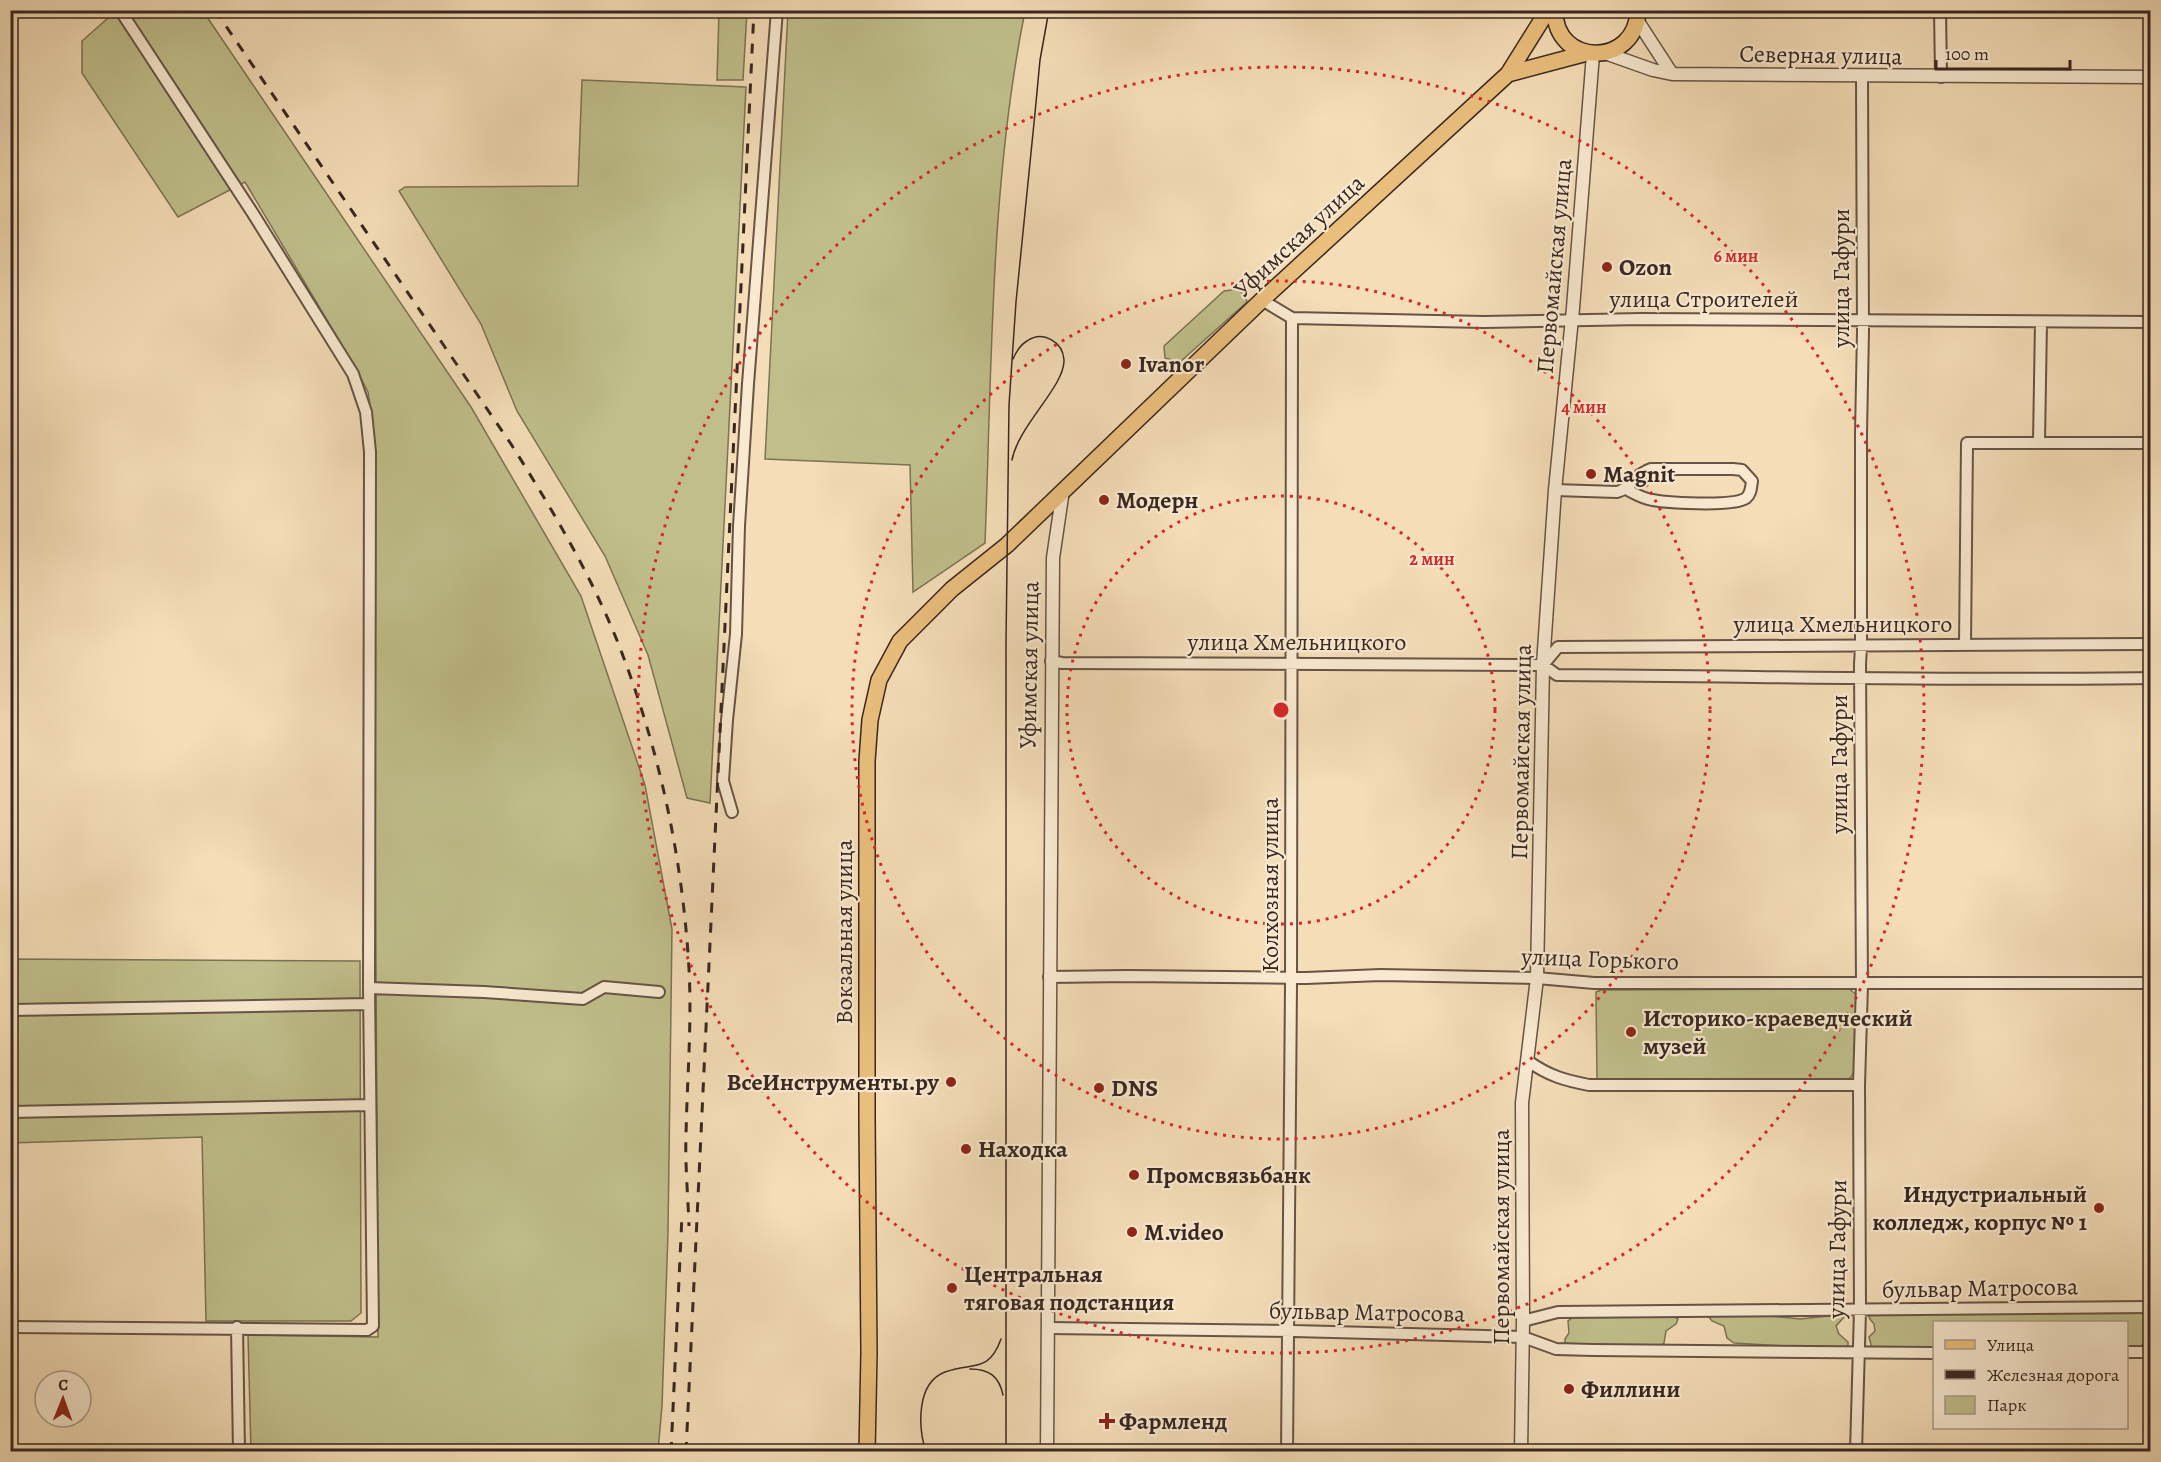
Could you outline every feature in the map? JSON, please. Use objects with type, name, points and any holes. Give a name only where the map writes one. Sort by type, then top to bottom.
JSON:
[{"type":"main road","points":[[1508,74],[1548,10]]},
{"type":"main road","points":[[1555,10],[1554,18],[1565,41],[1575,48],[1595,54]]},
{"type":"main road","points":[[1508,74],[1616,49],[1634,32],[1637,15]]},
{"type":"main road","name":"Уфимская улица","points":[[1063,490],[1262,300],[1508,74]]},
{"type":"main road","name":"Вокзальная улица","points":[[867,1452],[869,1374],[867,761],[870,720],[879,680],[900,641],[952,589],[1007,545],[1063,490]]},
{"type":"street","points":[[10,1327],[367,1330],[373,1326],[369,1004],[370,452],[366,412],[352,374],[252,212],[120,10]]},
{"type":"street","points":[[732,812],[723,781],[726,720],[736,634],[739,526],[748,384],[777,10]]},
{"type":"street","points":[[1940,10],[1941,77]]},
{"type":"street","points":[[1637,15],[1672,74]]},
{"type":"street","name":"Северная улица","points":[[1595,54],[1672,74],[2151,77]]},
{"type":"street","name":"Первомайская улица","points":[[1521,1452],[1522,1103],[1537,978],[1543,665],[1555,490],[1595,54]]},
{"type":"street","name":"улица Гафури","points":[[1856,1452],[1860,1310],[1859,1085],[1862,984],[1860,677],[1863,321],[1862,76]]},
{"type":"street","name":"улица Строителей","points":[[1262,300],[1292,318],[1484,322],[1641,320],[2151,322]]},
{"type":"street","name":"Колхозная улица","points":[[1287,1452],[1292,318]]},
{"type":"street","points":[[2039,442],[2041,322]]},
{"type":"street","points":[[1965,645],[1967,443],[2151,443]]},
{"type":"street","points":[[1555,490],[1617,492],[1626,489],[1640,472],[1652,469],[1742,470],[1752,481],[1748,497],[1726,503],[1662,502],[1637,495],[1626,489]]},
{"type":"street","name":"Уфимская улица","points":[[1047,1452],[1051,661],[1053,558],[1063,490]]},
{"type":"street","name":"улица Хмельницкого","points":[[1543,665],[1558,647],[2151,644]]},
{"type":"street","name":"улица Хмельницкого","points":[[1051,661],[1074,663],[1292,662],[1543,665],[1557,675],[2012,680],[2151,678]]},
{"type":"street","name":"улица Горького","points":[[1049,977],[1290,978],[1381,975],[1537,978],[1594,983],[2151,983]]},
{"type":"street","points":[[369,988],[484,992],[583,999],[604,987],[659,992]]},
{"type":"street","points":[[10,1010],[369,1004]]},
{"type":"street","points":[[1528,1060],[1542,1071],[1559,1079],[1589,1085],[1859,1085]]},
{"type":"street","points":[[10,1112],[370,1105]]},
{"type":"street","name":"бульвар Матросова","points":[[1523,1321],[1558,1312],[2151,1307]]},
{"type":"street","points":[[237,1328],[239,1452]]},
{"type":"street","name":"бульвар Матросова","points":[[1048,1328],[1287,1330],[1523,1337],[1556,1349],[1933,1353]]},
{"type":"street","points":[[2128,1352],[2151,1352]]},
{"type":"green space","points":[[116,11],[203,11],[471,407],[581,596],[645,785],[672,929],[668,1233],[662,1406],[658,1451],[251,1451],[248,1335],[378,1337],[373,424],[368,392],[355,367],[245,182],[178,217],[82,73],[82,41]]},
{"type":"green space","points":[[719,11],[747,11],[743,80],[717,80]]},
{"type":"green space","points":[[788,11],[1025,11],[1005,142],[999,209],[985,543],[913,592],[910,465],[765,459]]},
{"type":"green space","points":[[582,80],[746,87],[710,803],[687,798],[648,655],[605,556],[517,411],[481,324],[399,191],[405,187],[578,186]]},
{"type":"green space","points":[[1239,289],[1247,302],[1180,362],[1165,358],[1164,346],[1224,291]]},
{"type":"green space","points":[[10,959],[360,961],[361,1313],[351,1321],[206,1321],[202,1137],[11,1143]]},
{"type":"green space","points":[[1849,989],[1857,995],[1854,1072],[1845,1081],[1601,1082],[1597,1078],[1596,992],[1601,990]]},
{"type":"green space","points":[[2150,1312],[2150,1342],[2140,1346],[2128,1346],[2128,1321],[1933,1321],[1933,1347],[1872,1348],[1869,1337],[1875,1331],[1874,1324],[1869,1317],[1874,1313]]},
{"type":"green space","points":[[1738,1313],[1800,1319],[1847,1314],[1836,1326],[1848,1345],[1844,1348],[1817,1348],[1734,1343],[1727,1338],[1724,1326],[1712,1321],[1708,1316]]},
{"type":"green space","points":[[1673,1316],[1678,1319],[1676,1324],[1666,1331],[1664,1343],[1659,1347],[1565,1343],[1569,1333],[1568,1321],[1574,1317]]},
{"type":"tram line","points":[[1006,1452],[1006,643],[1009,405],[1016,302],[1040,60],[1049,10]]},
{"type":"tram line","points":[[1012,460],[1023,434],[1057,382],[1064,360],[1056,343],[1045,337],[1033,338],[1025,343],[1018,349],[1013,359]]},
{"type":"tram line","points":[[926,1452],[921,1419],[924,1396],[929,1386],[945,1372],[985,1362],[996,1350],[1001,1339]]},
{"type":"tram line","points":[[970,1369],[983,1370],[996,1378],[1003,1395]]},
{"type":"railway","points":[[215,10],[511,444],[575,551],[615,635],[639,701],[660,776],[682,891],[690,990],[686,1147],[689,1226]]},
{"type":"railway","points":[[686,1452],[754,10]]},
{"type":"railway","points":[[671,1452],[682,1215]]},
{"type":"place","name":"Ozon","points":[[1607,267]]},
{"type":"place","name":"Ivanor","points":[[1126,364]]},
{"type":"place","name":"Magnit","points":[[1591,474]]},
{"type":"place","name":"Модерн","points":[[1104,500]]},
{"type":"place","name":"Историко-краеведческий музей","points":[[1631,1032]]},
{"type":"place","name":"ВсеИнструменты.ру","points":[[951,1082]]},
{"type":"place","name":"DNS","points":[[1099,1088]]},
{"type":"place","name":"Находка","points":[[966,1149]]},
{"type":"place","name":"Промсвязьбанк","points":[[1134,1175]]},
{"type":"place","name":"Индустриальный колледж, корпус № 1","points":[[2099,1208]]},
{"type":"place","name":"M.video","points":[[1132,1232]]},
{"type":"place","name":"Центральная тяговая подстанция","points":[[952,1288]]},
{"type":"place","name":"Филлини","points":[[1569,1389]]},
{"type":"place","name":"Фармленд","points":[[1107,1421]]}]
